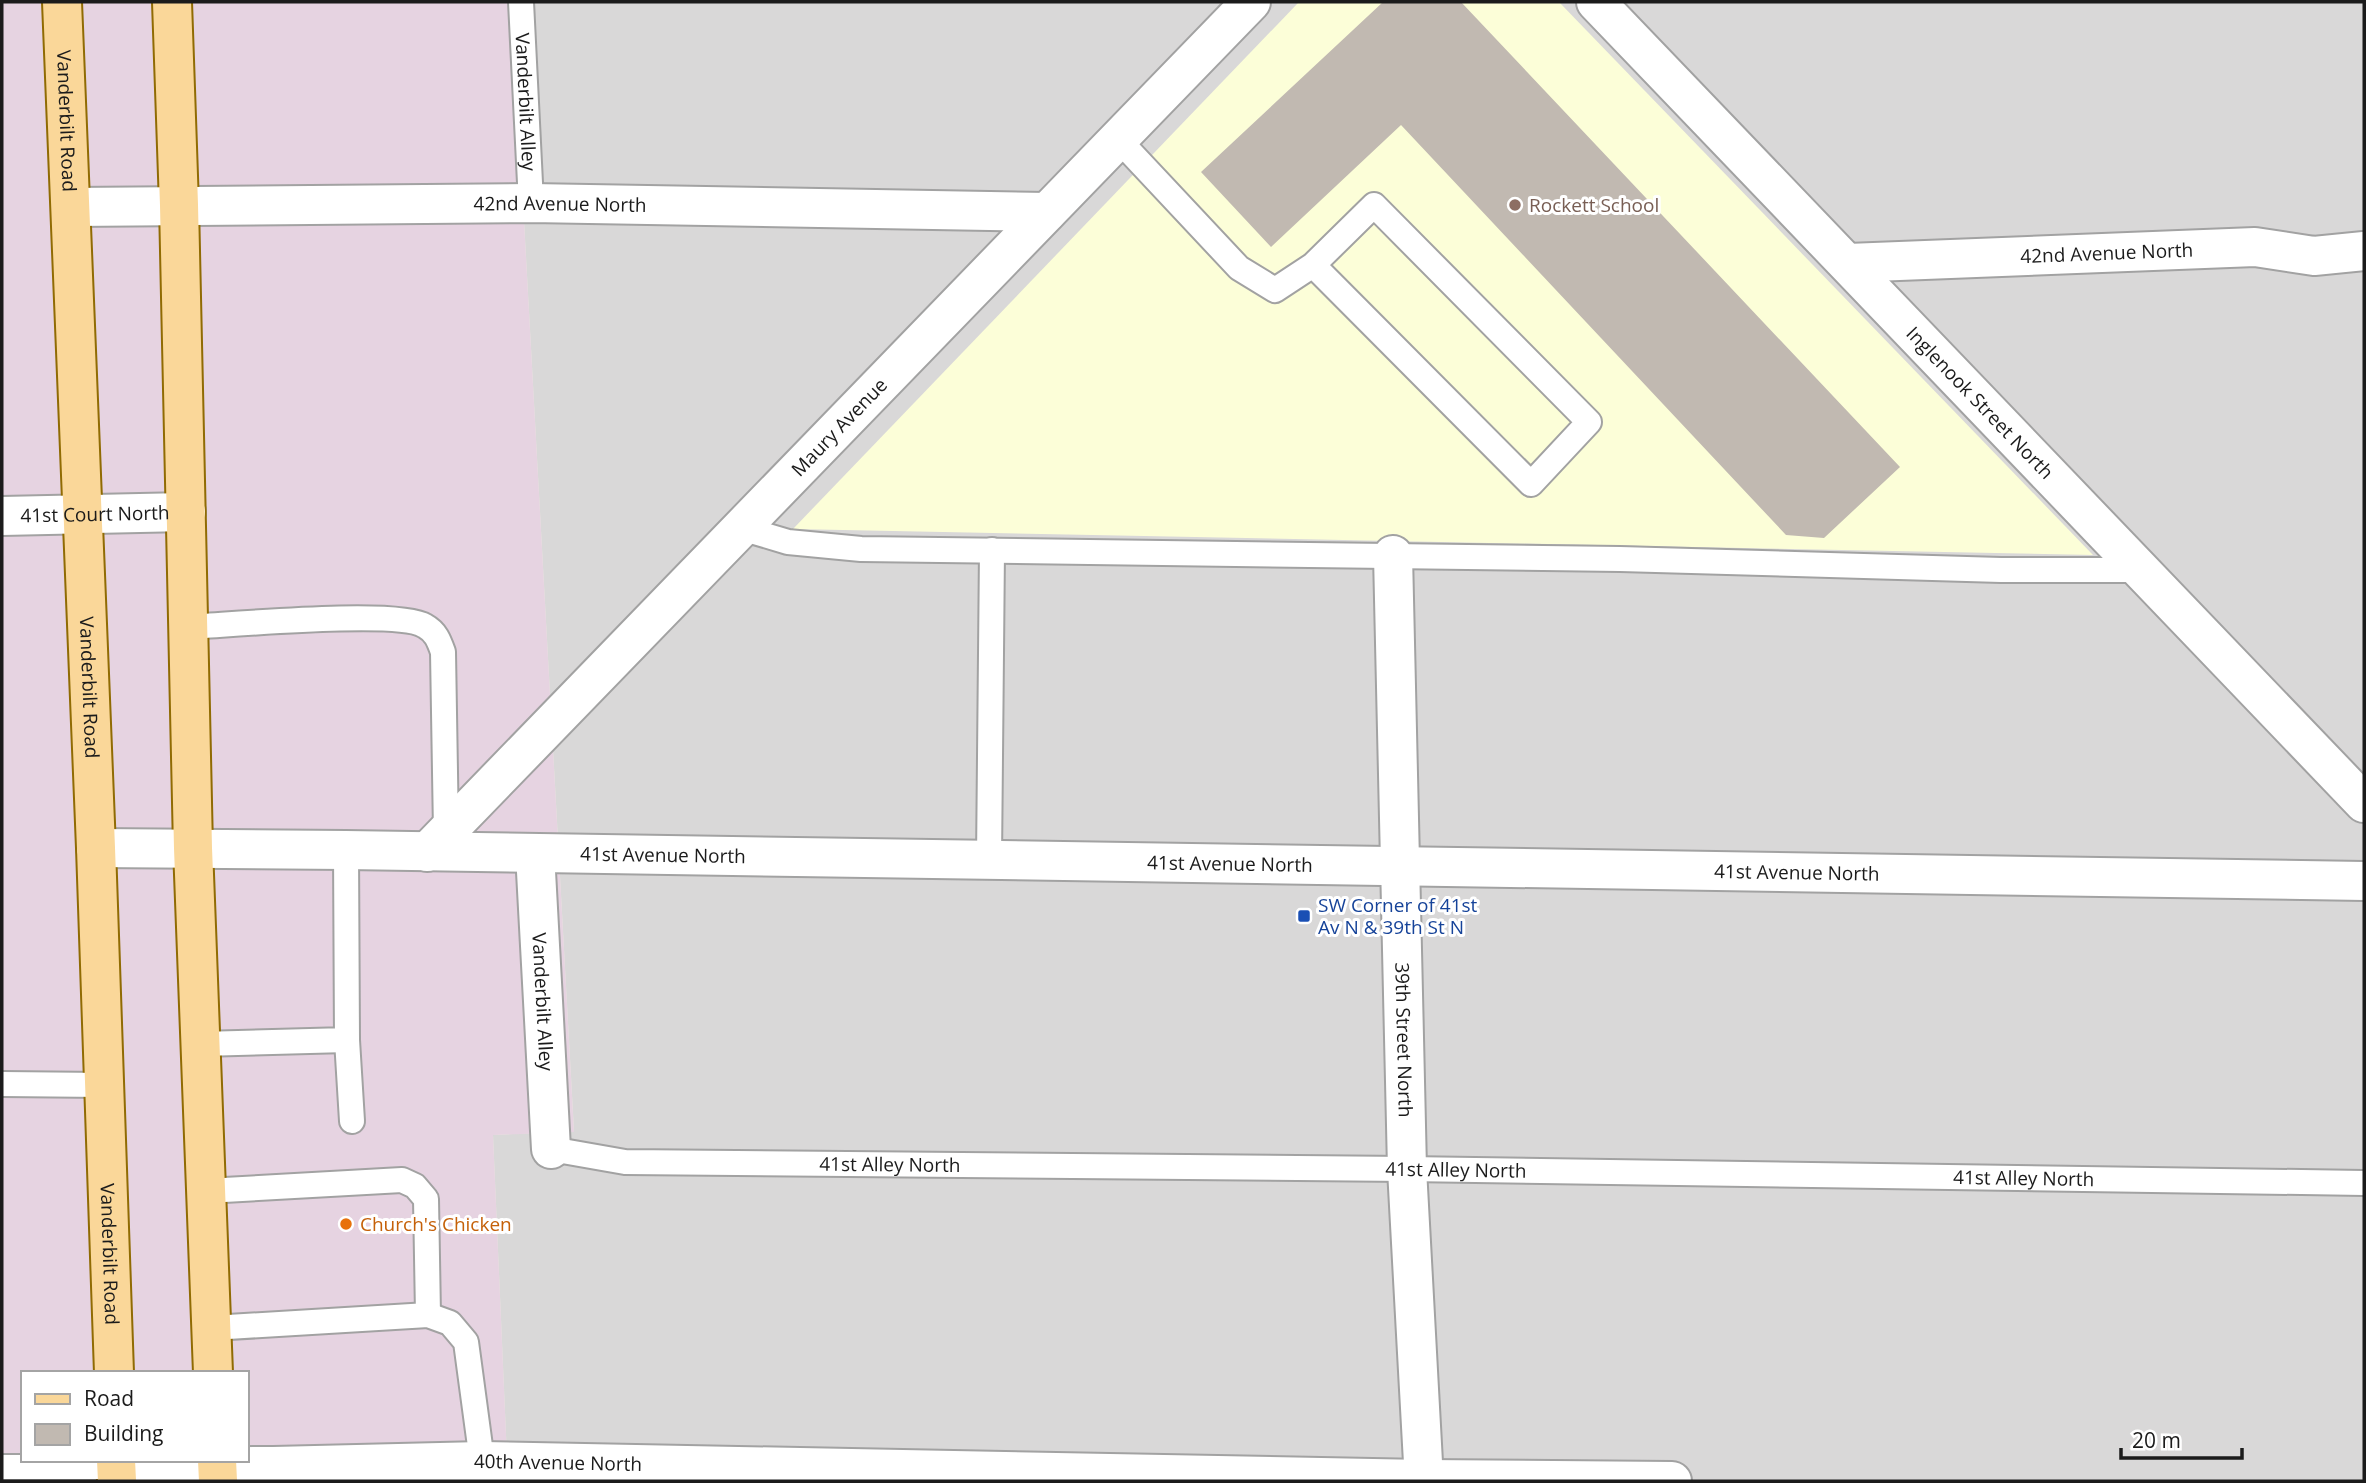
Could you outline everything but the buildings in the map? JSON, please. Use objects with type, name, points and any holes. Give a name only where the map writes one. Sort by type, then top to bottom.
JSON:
[{"type":"main road","name":"Vanderbilt Road","points":[[62,2],[72,208],[114,1371]]},
{"type":"main road","points":[[172,2],[193,848],[214,1371]]},
{"type":"street","name":"Maury Avenue","points":[[436,842],[1251,2]]},
{"type":"street","name":"Inglenook Street North","points":[[1596,2],[2364,803]]},
{"type":"street","name":"42nd Avenue North","points":[[72,208],[531,203],[1047,212]]},
{"type":"street","name":"42nd Avenue North","points":[[1848,263],[2255,247],[2314,256],[2364,251]]},
{"type":"street","name":"41st Court North","points":[[2,516],[186,512]]},
{"type":"street","name":"39th Street North","points":[[1393,555],[1407,1169],[1424,1480]]},
{"type":"street","name":"41st Avenue North","points":[[96,848],[346,850],[436,842],[535,853],[2364,881]]},
{"type":"street","name":"Vanderbilt Alley","points":[[535,853],[551,1149]]},
{"type":"street","name":"40th Avenue North","points":[[117,1469],[1672,1481]]},
{"type":"lane","name":"Vanderbilt Alley","points":[[521,2],[531,203]]},
{"type":"lane","points":[[1118,139],[1239,268],[1275,290],[1313,265],[1374,205],[1589,422],[1531,484],[1313,265]]},
{"type":"lane","points":[[741,528],[788,542],[861,548],[1620,559],[2001,570],[2141,570]]},
{"type":"lane","points":[[989,860],[992,550]]},
{"type":"lane","points":[[188,627],[378,618],[412,621],[424,625],[436,635],[443,652],[436,842]]},
{"type":"lane","points":[[346,850],[347,1040],[352,1122]]},
{"type":"lane","points":[[201,1044],[347,1040]]},
{"type":"lane","points":[[2,1084],[104,1084]]},
{"type":"lane","name":"41st Alley North","points":[[551,1149],[625,1162],[1407,1169],[2364,1183]]},
{"type":"lane","points":[[206,1191],[402,1180],[415,1186],[426,1199],[428,1315]]},
{"type":"lane","points":[[212,1328],[428,1315],[450,1323],[466,1342],[483,1471]]},
{"type":"lane","points":[[2,1467],[117,1469]]},
{"type":"shaded area","points":[[2,2],[512,2],[574,1132],[493,1135],[508,1481],[2,1481]]},
{"type":"shaded area","points":[[512,2],[2364,2],[2364,1481],[508,1481],[493,1135],[574,1131]]},
{"type":"shaded area","points":[[1299,2],[1559,2],[2093,555],[793,529]]},
{"type":"place","name":"Rockett School","points":[[1515,205]]},
{"type":"place","name":"SW Corner of 41st Av N & 39th St N","points":[[1304,916]]},
{"type":"place","name":"Church's Chicken","points":[[346,1224]]}]
